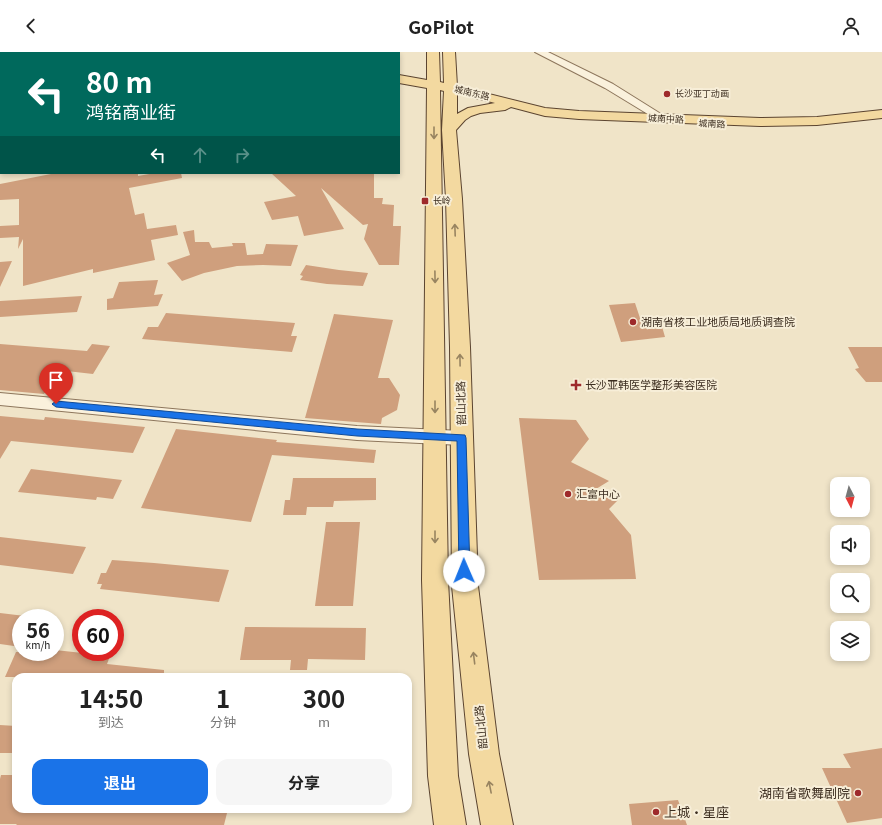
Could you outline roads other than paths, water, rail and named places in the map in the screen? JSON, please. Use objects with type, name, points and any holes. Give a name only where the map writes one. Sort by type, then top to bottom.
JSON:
[{"type":"main road","points":[[400,73],[434,80],[467,84],[531,115],[549,119],[604,124],[742,130],[787,130],[882,124]]},
{"type":"main road","name":"城南东路","points":[[400,79],[434,80],[506,104],[544,113]]},
{"type":"main road","points":[[400,88],[434,80]]},
{"type":"main road","points":[[434,80],[435,580],[443,776],[450,825]]},
{"type":"main road","name":"城南东路","points":[[400,85],[434,80]]},
{"type":"main road","name":"韶山北路","points":[[434,80],[449,130],[455,223],[465,586],[484,754],[497,825]]},
{"type":"main road","points":[[449,130],[455,121],[468,112],[506,104],[574,111],[756,118],[806,117],[882,109]]},
{"type":"main road","name":"城南中路","points":[[544,113],[740,122],[817,121],[882,114]]},
{"type":"main road","name":"城南路","points":[[544,113],[613,120],[762,126],[821,124],[882,118]]},
{"type":"street","points":[[540,52],[609,86],[655,114]]},
{"type":"street","points":[[0,399],[357,433],[462,438]]},
{"type":"place","name":"长沙亚丁动画","points":[[667,94]]},
{"type":"place","name":"长岭","points":[[425,201]]},
{"type":"place","name":"湖南省核工业地质局地质调查院","points":[[633,322]]},
{"type":"place","name":"长沙亚韩医学整形美容医院","points":[[576,385]]},
{"type":"place","name":"汇富中心","points":[[568,494]]},
{"type":"place","name":"湖南省歌舞剧院","points":[[858,793]]},
{"type":"place","name":"上城·星座","points":[[656,812]]}]
